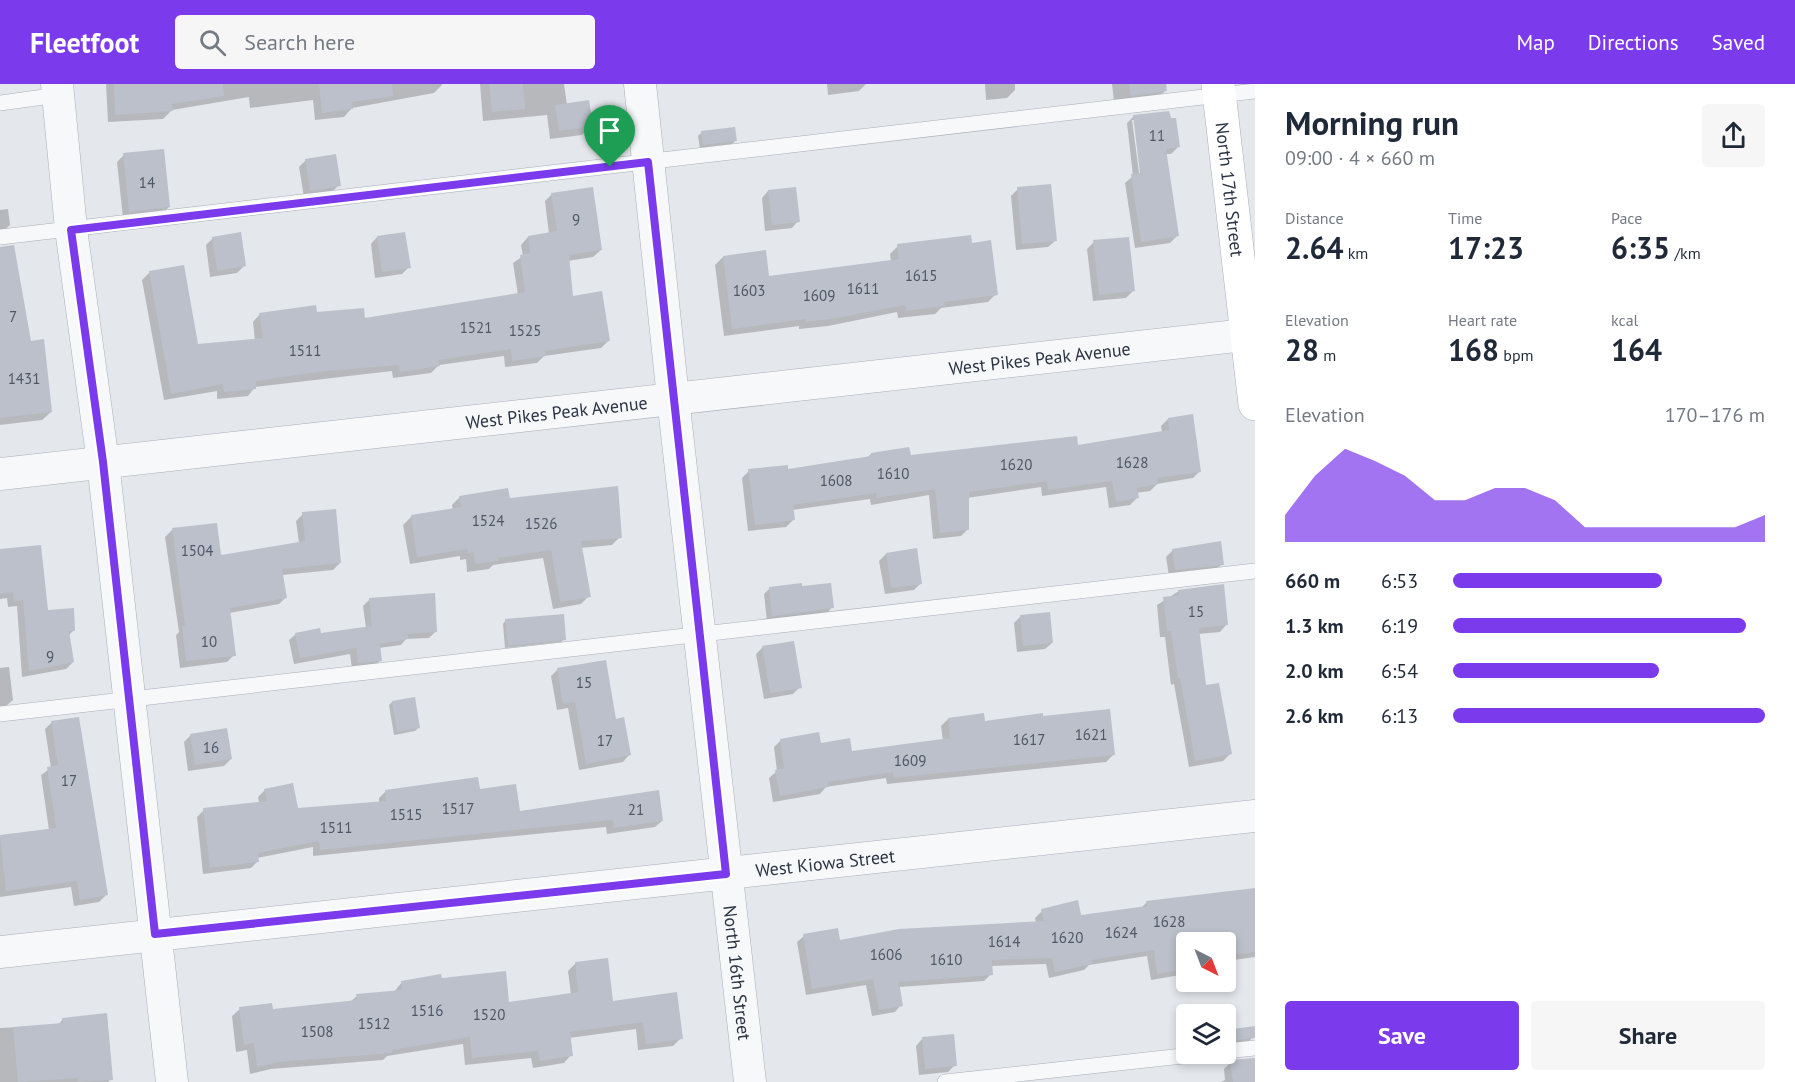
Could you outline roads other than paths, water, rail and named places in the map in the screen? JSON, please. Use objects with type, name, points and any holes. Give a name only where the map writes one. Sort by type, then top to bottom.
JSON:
[{"type":"street","name":"North 16th Street","points":[[640,84],[750,1082]]},
{"type":"street","points":[[58,89],[71,230],[103,462],[171,1082]]},
{"type":"street","name":"North 17th Street","points":[[1218,89],[1251,335],[1255,404]]},
{"type":"street","name":"West Pikes Peak Avenue","points":[[0,474],[1251,335]]},
{"type":"street","name":"West Kiowa Street","points":[[0,952],[1255,816]]},
{"type":"lane","points":[[0,103],[58,89]]},
{"type":"lane","points":[[0,237],[648,162],[1218,89],[1255,91]]},
{"type":"lane","points":[[0,714],[1255,571]]},
{"type":"lane","points":[[1236,1050],[1255,1048]]},
{"type":"lane","points":[[945,1082],[1176,1057]]}]
